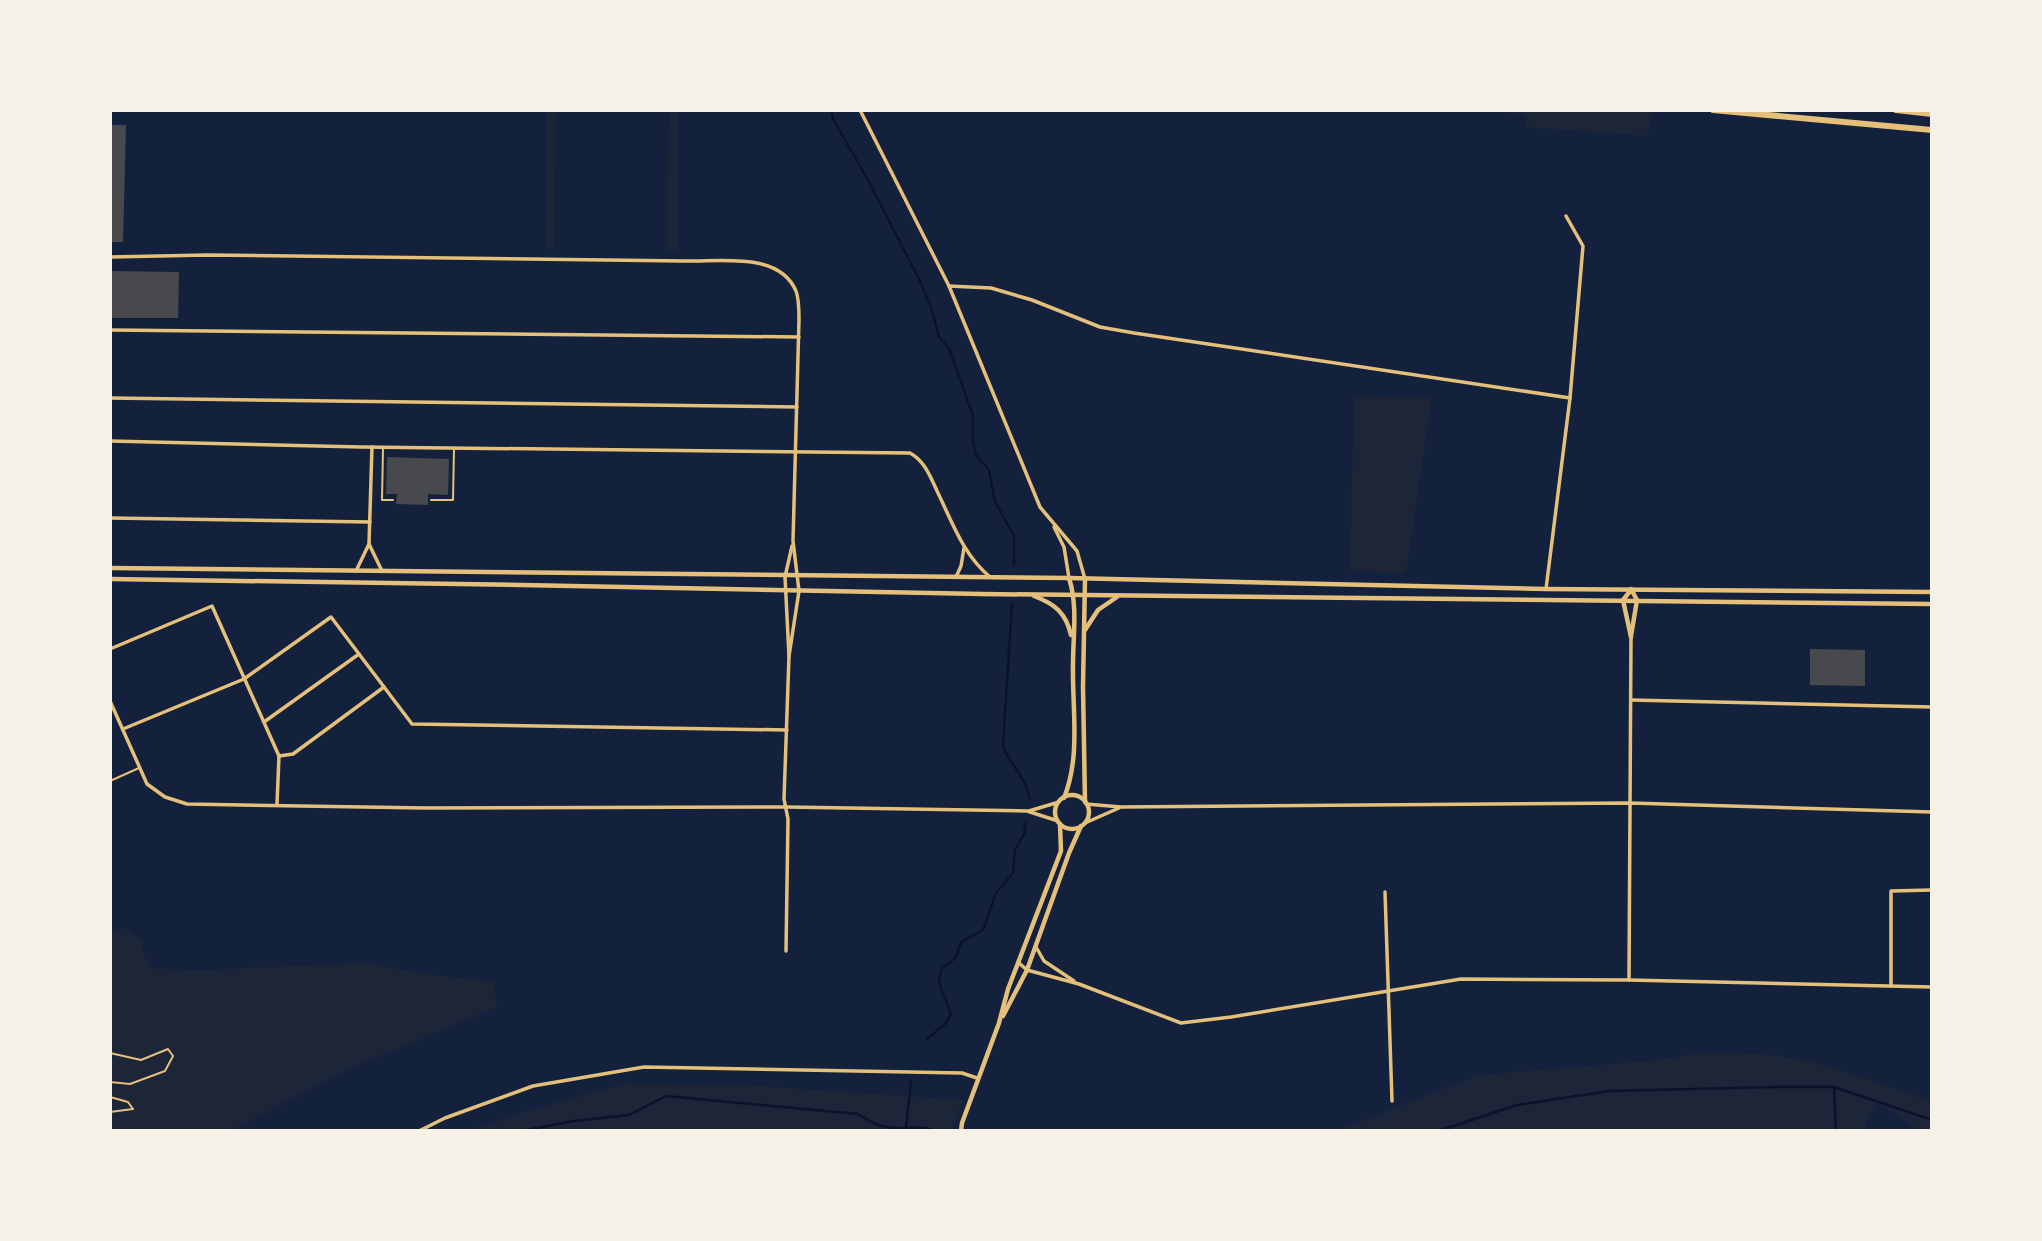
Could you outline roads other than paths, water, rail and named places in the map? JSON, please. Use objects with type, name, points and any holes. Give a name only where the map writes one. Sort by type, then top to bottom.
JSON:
[{"type":"highway","points":[[1713,110],[1932,130]]},
{"type":"highway","points":[[1896,110],[1932,114]]},
{"type":"street","points":[[860,110],[949,286],[1040,507],[1077,551],[1085,579],[1083,686],[1086,803],[1089,812],[1027,970],[999,1023],[959,1131]]},
{"type":"street","points":[[1546,589],[1570,398],[1583,246],[1566,216]]},
{"type":"street","points":[[110,257],[233,256],[758,263],[770,266],[781,273],[796,290],[799,337],[793,541],[799,591],[789,656]]},
{"type":"street","points":[[949,286],[991,288],[1032,300],[1100,327],[1570,398]]},
{"type":"street","points":[[110,330],[799,337]]},
{"type":"street","points":[[110,398],[797,407]]},
{"type":"street","points":[[110,441],[910,453],[926,469],[964,546],[979,568],[991,578]]},
{"type":"street","points":[[355,572],[369,544],[372,447]]},
{"type":"street","points":[[110,518],[370,522]]},
{"type":"street","points":[[999,1023],[1008,989],[1061,851],[1059,823],[1055,814],[1073,769],[1074,595],[1064,547],[1054,526]]},
{"type":"street","points":[[786,951],[788,819],[784,799],[789,656],[785,577],[793,541]]},
{"type":"street","points":[[369,544],[383,572]]},
{"type":"street","points":[[955,578],[961,566],[964,546]]},
{"type":"street","points":[[110,568],[1932,592]]},
{"type":"street","points":[[110,579],[1120,596],[1932,604]]},
{"type":"street","points":[[1623,600],[1632,589]]},
{"type":"street","points":[[1629,980],[1631,637],[1637,600],[1632,589]]},
{"type":"street","points":[[1030,594],[1048,601],[1058,609],[1069,626],[1073,644]]},
{"type":"street","points":[[1084,631],[1102,605],[1120,596]]},
{"type":"street","points":[[1623,600],[1631,637]]},
{"type":"street","points":[[110,649],[212,606],[279,756],[277,804]]},
{"type":"street","points":[[123,729],[244,679],[331,617],[412,724],[787,730]]},
{"type":"street","points":[[264,723],[359,654]]},
{"type":"street","points":[[1073,681],[1083,686]]},
{"type":"street","points":[[279,756],[293,754],[384,687]]},
{"type":"street","points":[[1631,700],[1932,707]]},
{"type":"street","points":[[110,701],[147,784],[174,801],[187,804],[1027,811],[1076,796],[1086,803],[1121,807],[1630,803],[1932,811]]},
{"type":"street","points":[[1027,811],[1070,829],[1121,807]]},
{"type":"street","points":[[1891,986],[1891,891],[1932,890]]},
{"type":"street","points":[[1385,892],[1392,1101]]},
{"type":"street","points":[[1036,945],[1044,961],[1079,984]]},
{"type":"street","points":[[1019,963],[1027,970],[1079,984],[1181,1023],[1221,1019],[1461,979],[1932,987]]},
{"type":"street","points":[[419,1131],[445,1118],[533,1086],[644,1068],[962,1073],[977,1079]]},
{"type":"lane","points":[[383,447],[382,500],[393,500]]},
{"type":"lane","points":[[431,500],[453,500],[454,448]]},
{"type":"lane","points":[[110,781],[140,768]]},
{"type":"waterway","points":[[831,110],[833,119],[920,281],[939,337],[949,348],[973,416],[976,455],[989,470],[995,502],[1014,536],[1014,564]]},
{"type":"waterway","points":[[1012,604],[1003,744],[1025,783],[1030,800]]},
{"type":"waterway","points":[[927,1039],[945,1024],[951,1014],[939,983],[941,970],[956,957],[961,942],[983,930],[996,893],[1013,873],[1015,850],[1024,834],[1026,821]]},
{"type":"waterway","points":[[906,1127],[911,1082]]},
{"type":"waterway","points":[[1438,1131],[1517,1105],[1609,1091],[1775,1087],[1834,1087],[1932,1120]]},
{"type":"waterway","points":[[1834,1087],[1836,1131]]},
{"type":"waterway","points":[[521,1131],[573,1121],[629,1115],[666,1096],[858,1114],[885,1127],[935,1131]]}]
